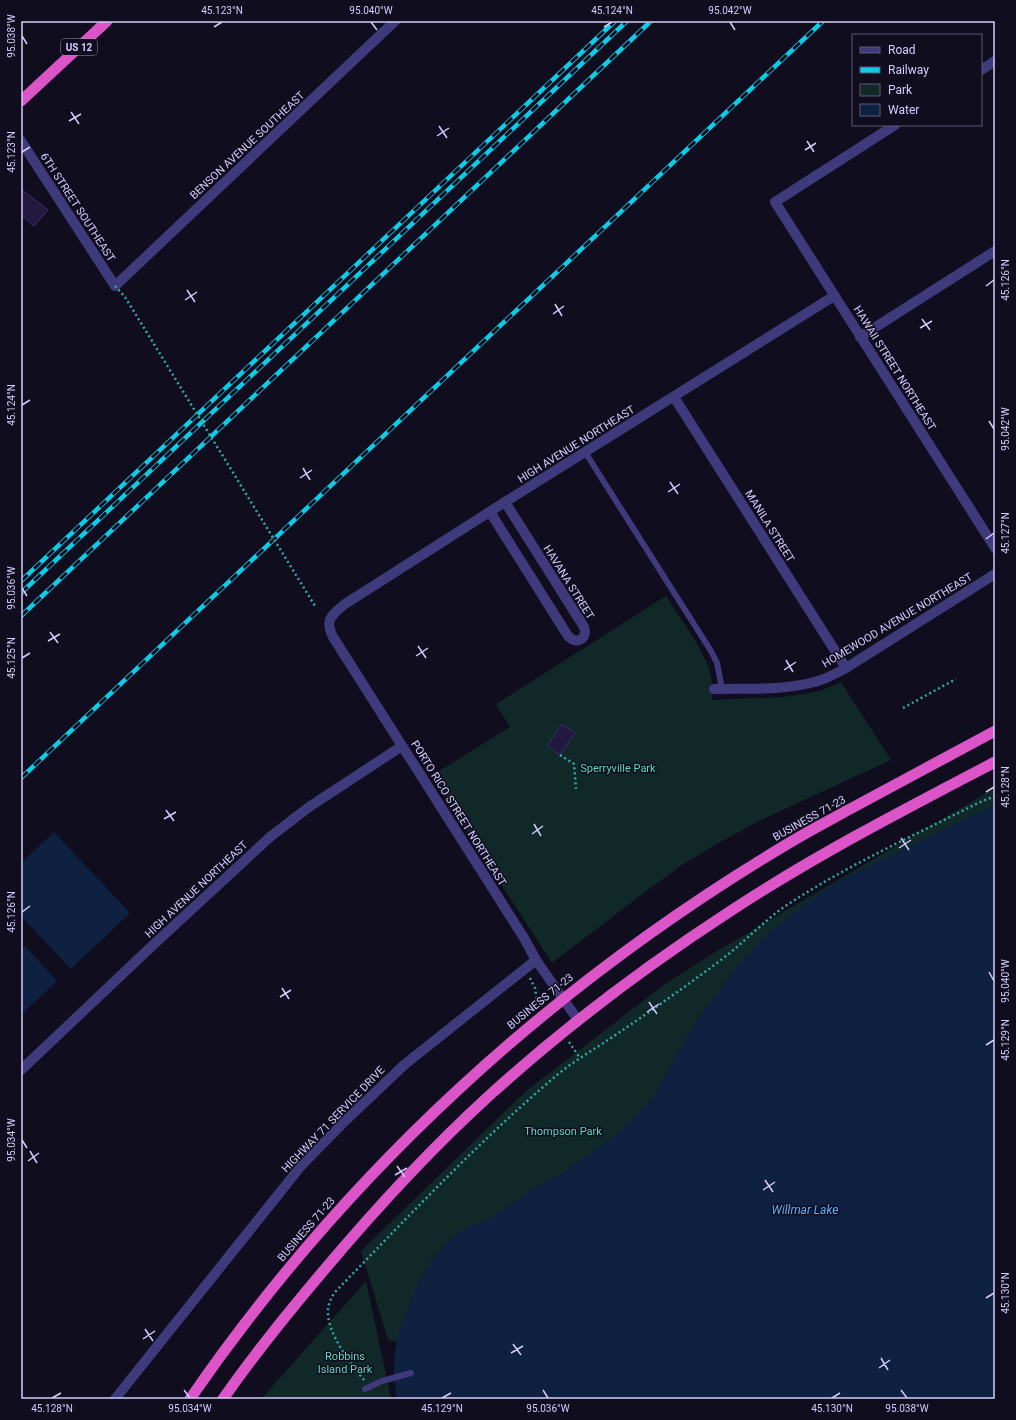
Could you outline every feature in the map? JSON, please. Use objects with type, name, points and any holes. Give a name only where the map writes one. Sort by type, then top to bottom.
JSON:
[{"type":"highway","name":"US 12","points":[[21,101],[107,21]]},
{"type":"highway","name":"BUSINESS 71-23","points":[[190,1399],[215,1362],[269,1292],[333,1216],[404,1141],[454,1093],[509,1043],[562,998],[658,928],[790,842],[995,731]]},
{"type":"highway","points":[[223,1399],[291,1310],[353,1235],[454,1129],[497,1089],[578,1020],[668,953],[731,910],[804,866],[995,762]]},
{"type":"street","name":"BENSON AVENUE SOUTHEAST","points":[[114,286],[395,21]]},
{"type":"street","points":[[982,69],[995,61]]},
{"type":"street","name":"HAWAII STREET NORTHEAST","points":[[893,126],[775,202],[995,548]]},
{"type":"street","name":"6TH STREET SOUTHEAST","points":[[21,141],[114,286]]},
{"type":"street","points":[[860,337],[995,252]]},
{"type":"street","name":"HIGH AVENUE NORTHEAST","points":[[332,615],[345,604],[505,502],[834,296]]},
{"type":"street","name":"MANILA STREET","points":[[674,397],[846,668]]},
{"type":"street","name":"HAVANA STREET","points":[[490,512],[568,636],[572,640],[580,640],[586,632],[584,626],[505,502]]},
{"type":"street","name":"HOMEWOOD AVENUE NORTHEAST","points":[[718,689],[783,687],[821,680],[846,668],[995,574]]},
{"type":"street","name":"PORTO RICO STREET NORTHEAST","points":[[332,615],[329,621],[329,627],[333,637],[524,938],[536,960],[578,1020]]},
{"type":"street","name":"HIGH AVENUE NORTHEAST","points":[[21,1070],[146,951],[270,837],[309,807],[402,746]]},
{"type":"street","name":"HIGHWAY 71 SERVICE DRIVE","points":[[115,1399],[301,1166],[404,1064],[536,960]]},
{"type":"lane","points":[[585,452],[711,651],[717,663],[718,689]]},
{"type":"lane","points":[[367,1388],[411,1373]]},
{"type":"path","points":[[114,286],[125,297],[315,606]]},
{"type":"path","points":[[903,708],[956,679]]},
{"type":"path","points":[[560,754],[574,764],[576,789]]},
{"type":"path","points":[[367,1388],[338,1344],[332,1331],[328,1314],[330,1300],[334,1292],[434,1190],[488,1138],[547,1084],[575,1062],[723,959],[763,923],[789,903],[874,855],[995,796]]},
{"type":"green space","name":"Sperryville Park","points":[[666,596],[694,639],[708,666],[712,687],[712,700],[784,697],[820,691],[841,682],[891,760],[761,820],[715,845],[682,865],[552,963],[431,776],[510,727],[496,704]]},
{"type":"green space","name":"Thompson Park","points":[[995,788],[995,835],[623,1149],[411,1346],[388,1340],[361,1251],[526,1091],[665,984],[717,951]]},
{"type":"green space","name":"Robbins Island Park","points":[[366,1281],[391,1399],[261,1399]]},
{"type":"water","name":"Willmar Lake","points":[[995,806],[995,1399],[397,1399],[394,1364],[396,1344],[402,1322],[418,1284],[432,1260],[454,1236],[470,1226],[490,1219],[528,1192],[563,1173],[624,1129],[654,1096],[694,1024],[739,964],[768,933],[815,897],[847,877],[981,811]]},
{"type":"water","points":[[54,832],[130,913],[71,969],[21,916],[21,863]]},
{"type":"water","points":[[25,946],[57,981],[21,1015],[21,950]]},
{"type":"building","points":[[21,189],[48,210],[34,226],[21,215]]},
{"type":"building","points":[[562,724],[575,733],[560,755],[547,746]]},
{"type":"railway","points":[[21,581],[615,21]]},
{"type":"railway","points":[[21,593],[627,21]]},
{"type":"railway","points":[[21,616],[651,21]]},
{"type":"railway","points":[[21,778],[823,21]]}]
